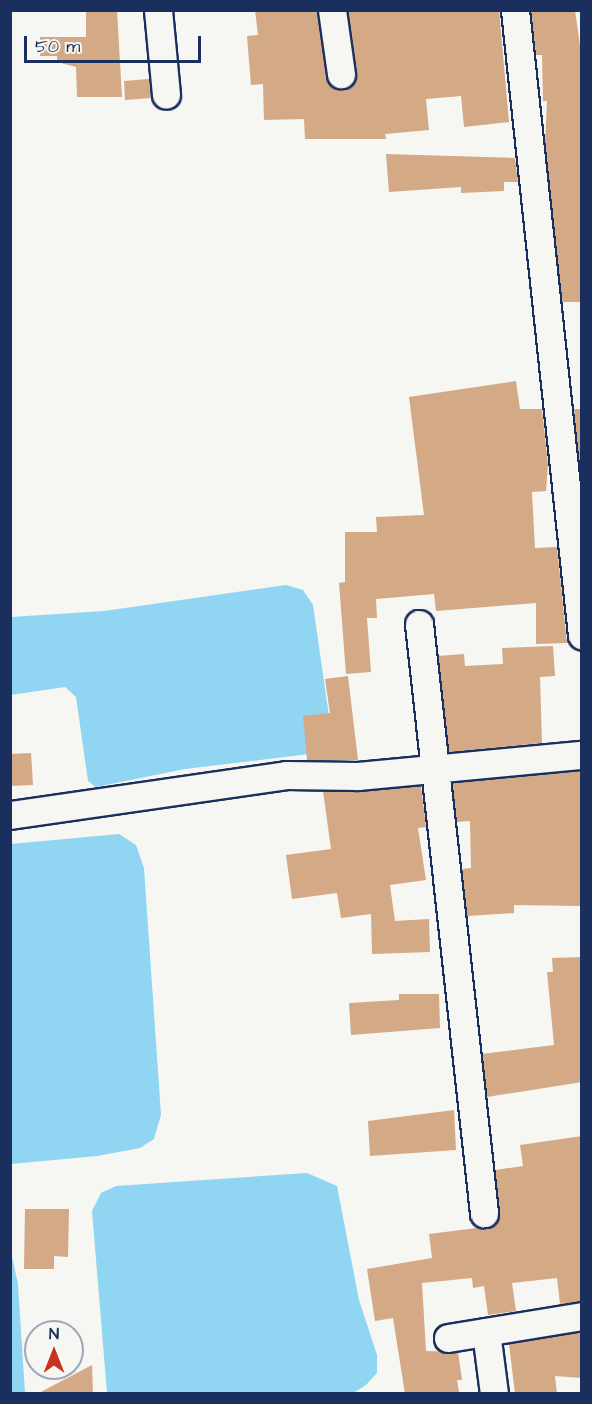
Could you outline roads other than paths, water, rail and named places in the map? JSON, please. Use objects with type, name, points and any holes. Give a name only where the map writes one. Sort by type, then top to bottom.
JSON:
[{"type":"street","points":[[158,10],[166,95]]},
{"type":"street","points":[[332,10],[341,74]]},
{"type":"street","points":[[514,10],[582,635]]},
{"type":"street","points":[[419,624],[484,1213]]},
{"type":"street","points":[[10,815],[286,775],[358,776],[582,755]]},
{"type":"street","points":[[448,1338],[582,1316]]},
{"type":"street","points":[[486,1332],[494,1394]]},
{"type":"water","points":[[286,585],[303,590],[313,605],[334,751],[185,769],[96,787],[88,781],[76,697],[65,687],[11,695],[11,617],[104,611]]},
{"type":"water","points":[[119,834],[136,845],[144,868],[161,1115],[154,1139],[140,1148],[97,1156],[11,1164],[11,844]]},
{"type":"water","points":[[307,1173],[337,1186],[359,1300],[377,1355],[377,1373],[366,1385],[352,1394],[107,1393],[92,1211],[101,1193],[116,1186]]},
{"type":"water","points":[[11,1252],[18,1284],[25,1393],[11,1393]]}]
